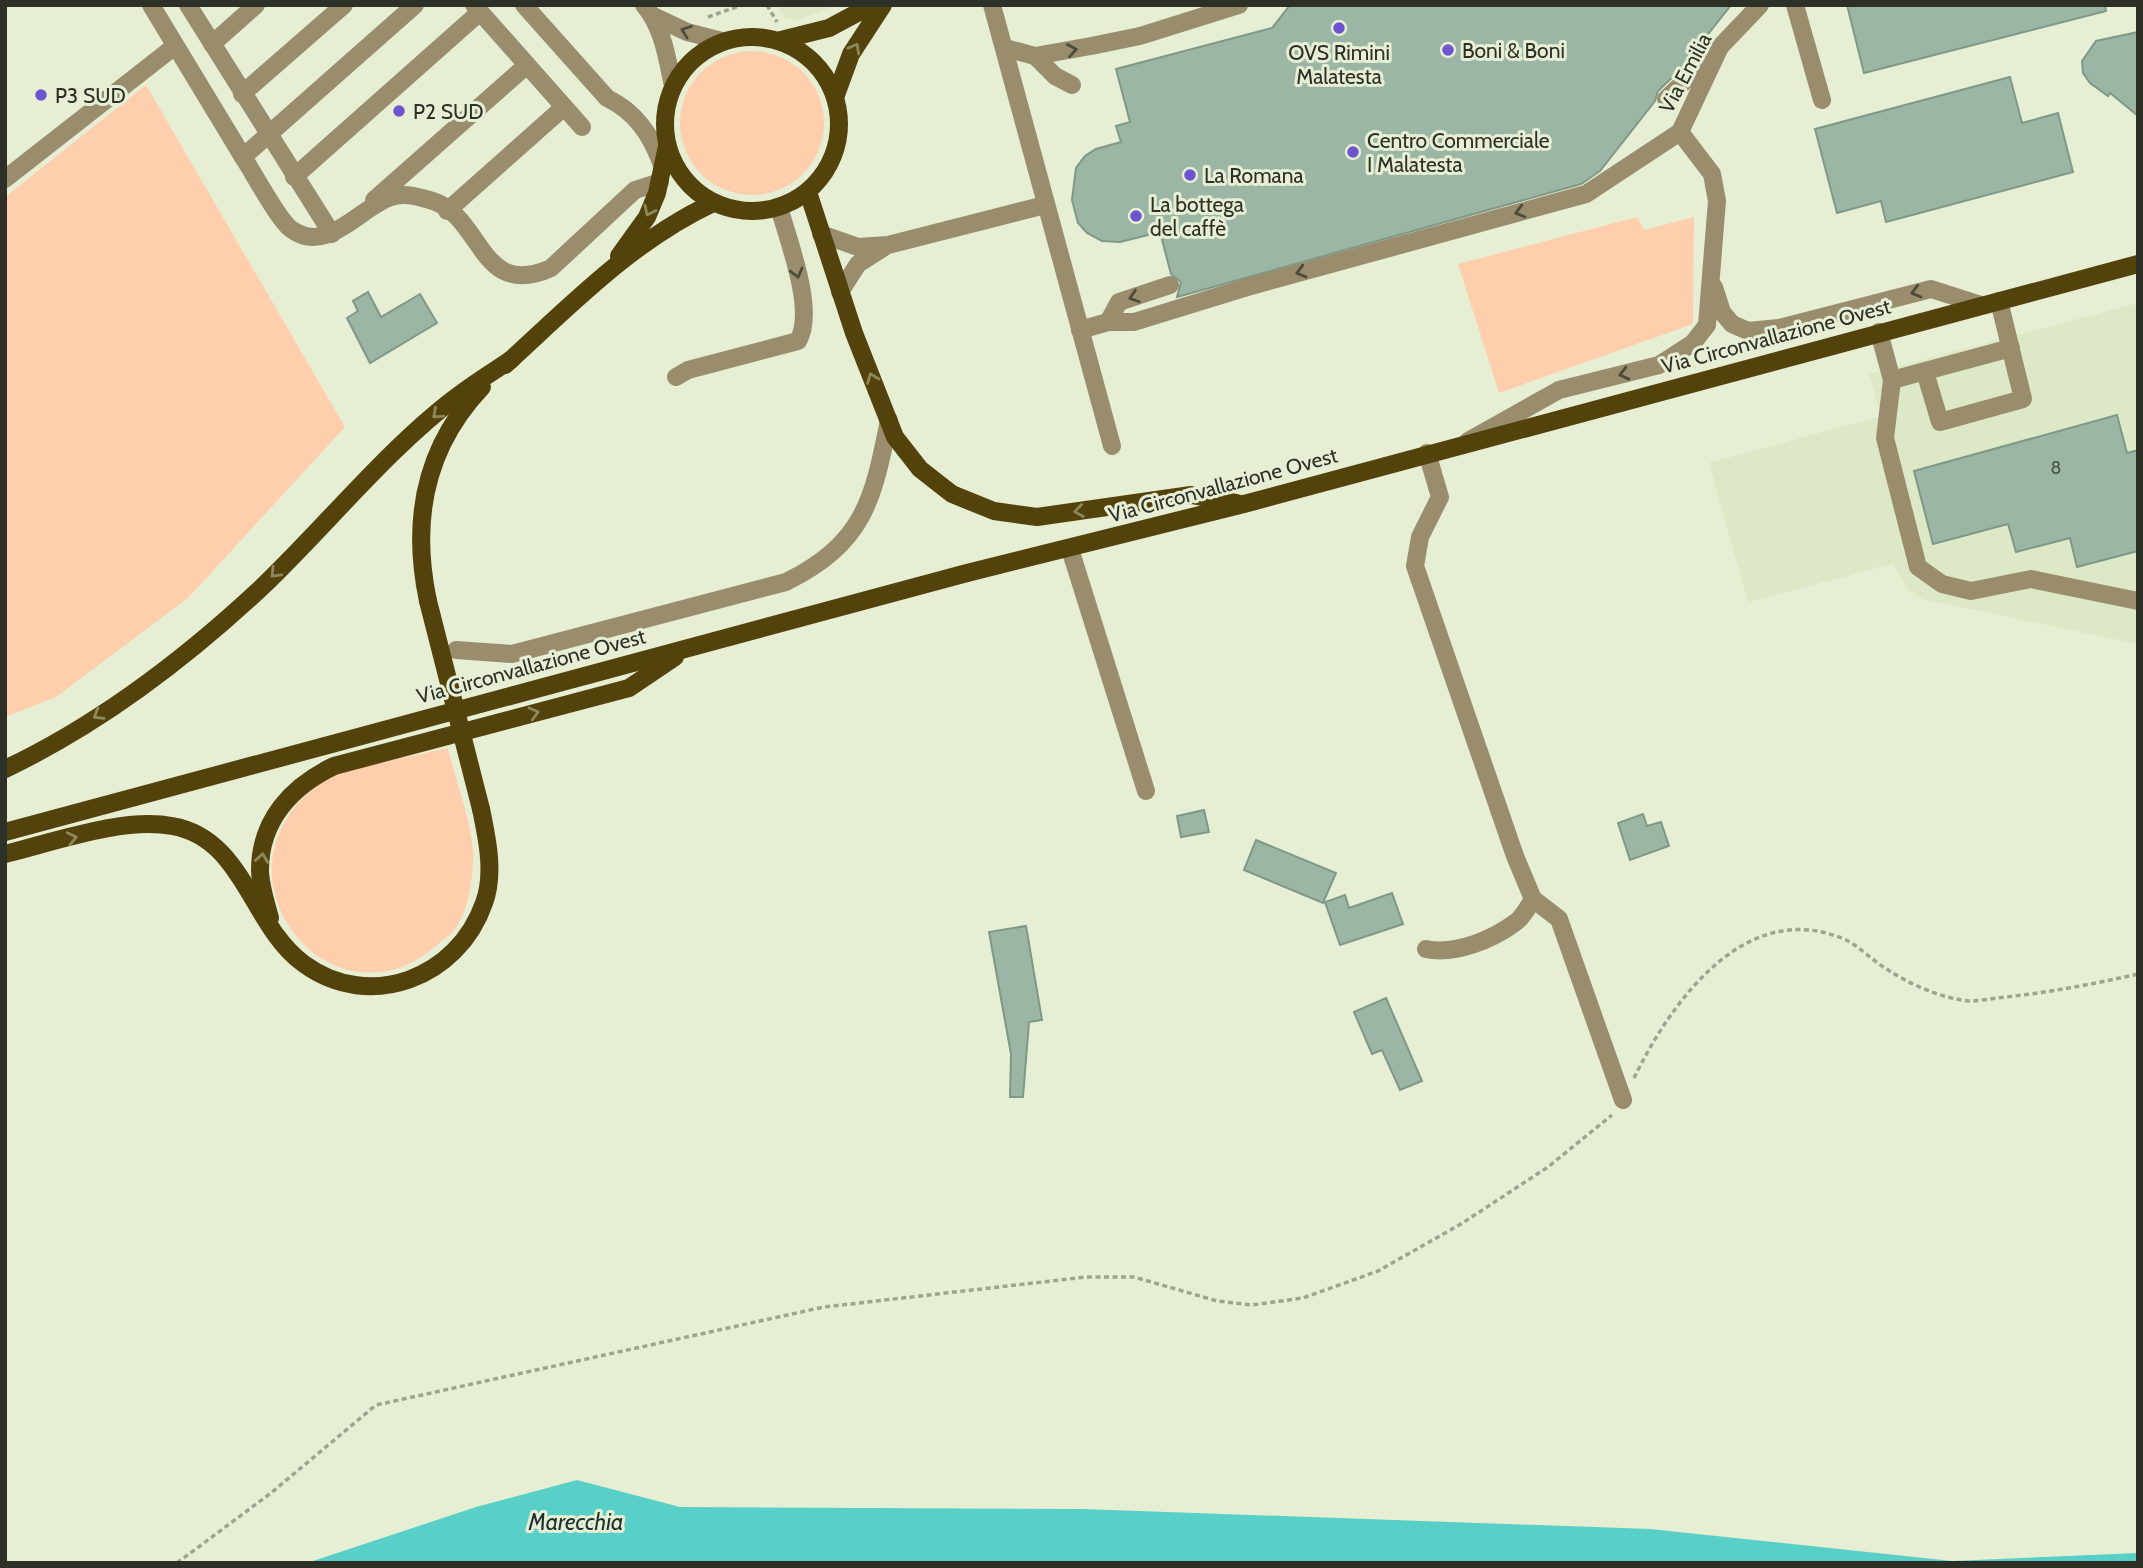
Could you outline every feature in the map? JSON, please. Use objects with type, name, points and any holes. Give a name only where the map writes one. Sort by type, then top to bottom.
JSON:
[{"type":"main road","points":[[781,40],[829,28],[872,5]]},
{"type":"main road","points":[[836,95],[851,54],[883,5]]},
{"type":"main road","points":[[751,35],[781,40],[805,53],[823,72],[836,95],[840,121],[837,148],[825,172],[807,192],[779,207],[757,211],[735,210],[713,203],[692,188],[676,169],[667,145],[664,115],[673,86],[685,67],[702,51],[722,41],[751,35]]},
{"type":"main road","points":[[611,267],[647,217],[667,145]]},
{"type":"main road","points":[[807,192],[840,292],[895,437],[920,469],[952,494],[994,511],[1037,517],[1191,495],[1244,504]]},
{"type":"main road","points":[[5,854],[126,826],[172,826],[208,840],[236,868],[253,901],[284,946],[304,964],[333,980],[368,986],[405,982],[442,964],[469,938],[486,901],[489,853],[481,809],[419,562],[420,520],[427,479],[453,423],[480,388],[611,267],[678,219],[713,203]]},
{"type":"main road","name":"Via Circonvallazione Ovest","points":[[5,832],[967,573],[1244,504],[2138,264]]},
{"type":"main road","points":[[5,769],[109,709],[184,654],[259,589],[458,395],[512,359]]},
{"type":"main road","points":[[271,925],[260,871],[265,834],[285,800],[307,779],[334,766],[629,688],[690,647]]},
{"type":"street","points":[[151,5],[243,158],[290,229],[314,237],[332,234],[392,197],[414,195],[438,203],[463,224],[496,268],[515,276],[534,276],[551,268],[635,190],[661,173],[656,147],[639,121],[620,104],[607,98],[524,5]]},
{"type":"street","points":[[188,5],[267,136],[332,234]]},
{"type":"street","points":[[212,44],[256,5]]},
{"type":"street","points":[[242,94],[344,5]]},
{"type":"street","points":[[243,158],[415,5]]},
{"type":"street","points":[[992,5],[1112,446]]},
{"type":"street","points":[[1005,48],[1035,56],[1140,36],[1239,5]]},
{"type":"street","name":"Via Emilia","points":[[1680,132],[1720,47],[1760,5]]},
{"type":"street","points":[[1795,5],[1822,100]]},
{"type":"street","points":[[294,177],[477,8],[582,127]]},
{"type":"street","points":[[648,10],[687,32],[722,41]]},
{"type":"street","points":[[648,10],[665,47],[673,86]]},
{"type":"street","points":[[5,179],[175,46]]},
{"type":"street","points":[[1666,99],[1720,47]]},
{"type":"street","points":[[1035,56],[1055,76],[1072,85]]},
{"type":"street","points":[[348,223],[527,65]]},
{"type":"street","points":[[447,211],[564,107]]},
{"type":"street","points":[[1080,330],[1108,321],[1134,322],[1251,286],[1586,194],[1680,132],[1712,174],[1717,201],[1707,325],[1693,343],[1659,365],[1559,390],[1464,443]]},
{"type":"street","points":[[821,233],[858,247],[888,245],[1045,205]]},
{"type":"street","points":[[676,377],[688,370],[798,341],[802,334],[802,291],[779,207]]},
{"type":"street","points":[[840,292],[858,264],[888,245]]},
{"type":"street","points":[[1712,283],[1722,312],[1732,324],[1748,331],[1779,328],[1931,289],[1990,303],[2011,348],[2023,399],[1940,422],[1925,372]]},
{"type":"street","points":[[1108,321],[1119,302],[1170,285]]},
{"type":"street","points":[[1878,332],[1892,380],[1885,438],[1918,567],[1942,584],[1971,592],[2031,579],[2138,601]]},
{"type":"street","points":[[1892,380],[2011,348]]},
{"type":"street","points":[[456,650],[512,654],[786,582],[817,567],[841,547],[864,511],[877,475],[888,420]]},
{"type":"street","points":[[1427,453],[1440,497],[1420,537],[1415,566],[1515,856],[1533,899],[1559,919],[1623,1100]]},
{"type":"street","points":[[1070,549],[1146,791]]},
{"type":"street","points":[[1426,949],[1445,953],[1491,936],[1518,921],[1533,899]]},
{"type":"path","points":[[700,20],[742,5]]},
{"type":"path","points":[[767,5],[777,22]]},
{"type":"path","points":[[177,1563],[271,1493],[376,1405],[669,1338],[838,1305],[1086,1277],[1134,1277],[1217,1301],[1252,1306],[1303,1298],[1378,1271],[1461,1224],[1548,1167],[1610,1118],[1623,1100],[1644,1058],[1685,995],[1718,959],[1762,937],[1808,927],[1848,941],[1886,969],[1930,991],[1969,1001],[2059,991],[2138,974]]},
{"type":"shaded area","points":[[777,5],[837,5],[798,20],[785,18]]},
{"type":"shaded area","points":[[752,51],[780,56],[803,72],[819,95],[824,123],[819,151],[803,174],[780,190],[752,195],[724,190],[701,174],[685,151],[680,123],[685,95],[701,72],[724,56]]},
{"type":"shaded area","points":[[146,85],[345,427],[188,598],[56,697],[5,717],[5,197]]},
{"type":"shaded area","points":[[1637,217],[1644,230],[1694,217],[1693,324],[1499,393],[1458,264]]},
{"type":"shaded area","points":[[2138,303],[2138,644],[1922,599],[1907,589],[1893,564],[1748,602],[1709,463],[1881,416],[1869,374]]},
{"type":"shaded area","points":[[448,748],[466,813],[473,851],[470,891],[461,920],[452,933],[436,946],[395,969],[355,972],[320,957],[292,930],[275,895],[273,856],[288,816],[325,780],[334,776]]},
{"type":"water","name":"Marecchia","points":[[577,1480],[680,1507],[1082,1509],[1650,1529],[1952,1561],[2138,1553],[2138,1563],[307,1563],[476,1507]]},
{"type":"building","name":"Centro Commerciale I Malatesta","points":[[1290,5],[1731,5],[1679,71],[1658,91],[1655,101],[1600,171],[1581,184],[1177,297],[1181,282],[1171,274],[1160,232],[1120,242],[1102,241],[1087,233],[1078,223],[1072,200],[1076,168],[1085,156],[1096,149],[1121,142],[1116,126],[1130,122],[1116,69],[1272,28]]},
{"type":"building","points":[[1847,5],[2105,5],[2106,11],[1864,73]]},
{"type":"building","points":[[2138,32],[2138,116],[2110,93],[2108,96],[2090,83],[2083,73],[2082,61],[2096,41]]},
{"type":"building","points":[[2010,77],[2022,123],[2058,113],[2073,172],[1886,222],[1881,201],[1837,213],[1815,129]]},
{"type":"building","points":[[368,292],[381,317],[420,294],[437,323],[370,363],[347,318],[358,311],[353,301]]},
{"type":"building","points":[[2117,415],[2127,453],[2138,450],[2138,551],[2077,567],[2070,538],[2016,552],[2008,524],[1933,544],[1914,471]]},
{"type":"building","points":[[1204,810],[1209,832],[1181,837],[1177,816]]},
{"type":"building","points":[[1643,814],[1647,826],[1661,822],[1669,846],[1630,860],[1618,823]]},
{"type":"building","points":[[1256,840],[1336,873],[1323,903],[1244,870]]},
{"type":"building","points":[[1392,893],[1403,924],[1340,945],[1325,902],[1345,895],[1349,908]]},
{"type":"building","points":[[1026,926],[1042,1020],[1029,1022],[1023,1097],[1010,1097],[1011,1054],[989,932]]},
{"type":"building","points":[[1386,998],[1422,1081],[1400,1090],[1382,1050],[1372,1054],[1354,1012]]},
{"type":"place","name":"OVS Rimini Malatesta","points":[[1339,28]]},
{"type":"place","name":"Boni & Boni","points":[[1448,50]]},
{"type":"place","name":"P3 SUD","points":[[41,95]]},
{"type":"place","name":"P2 SUD","points":[[399,111]]},
{"type":"place","name":"Centro Commerciale I Malatesta","points":[[1353,152]]},
{"type":"place","name":"La Romana","points":[[1190,175]]},
{"type":"place","name":"La bottega del caffè","points":[[1136,216]]}]
